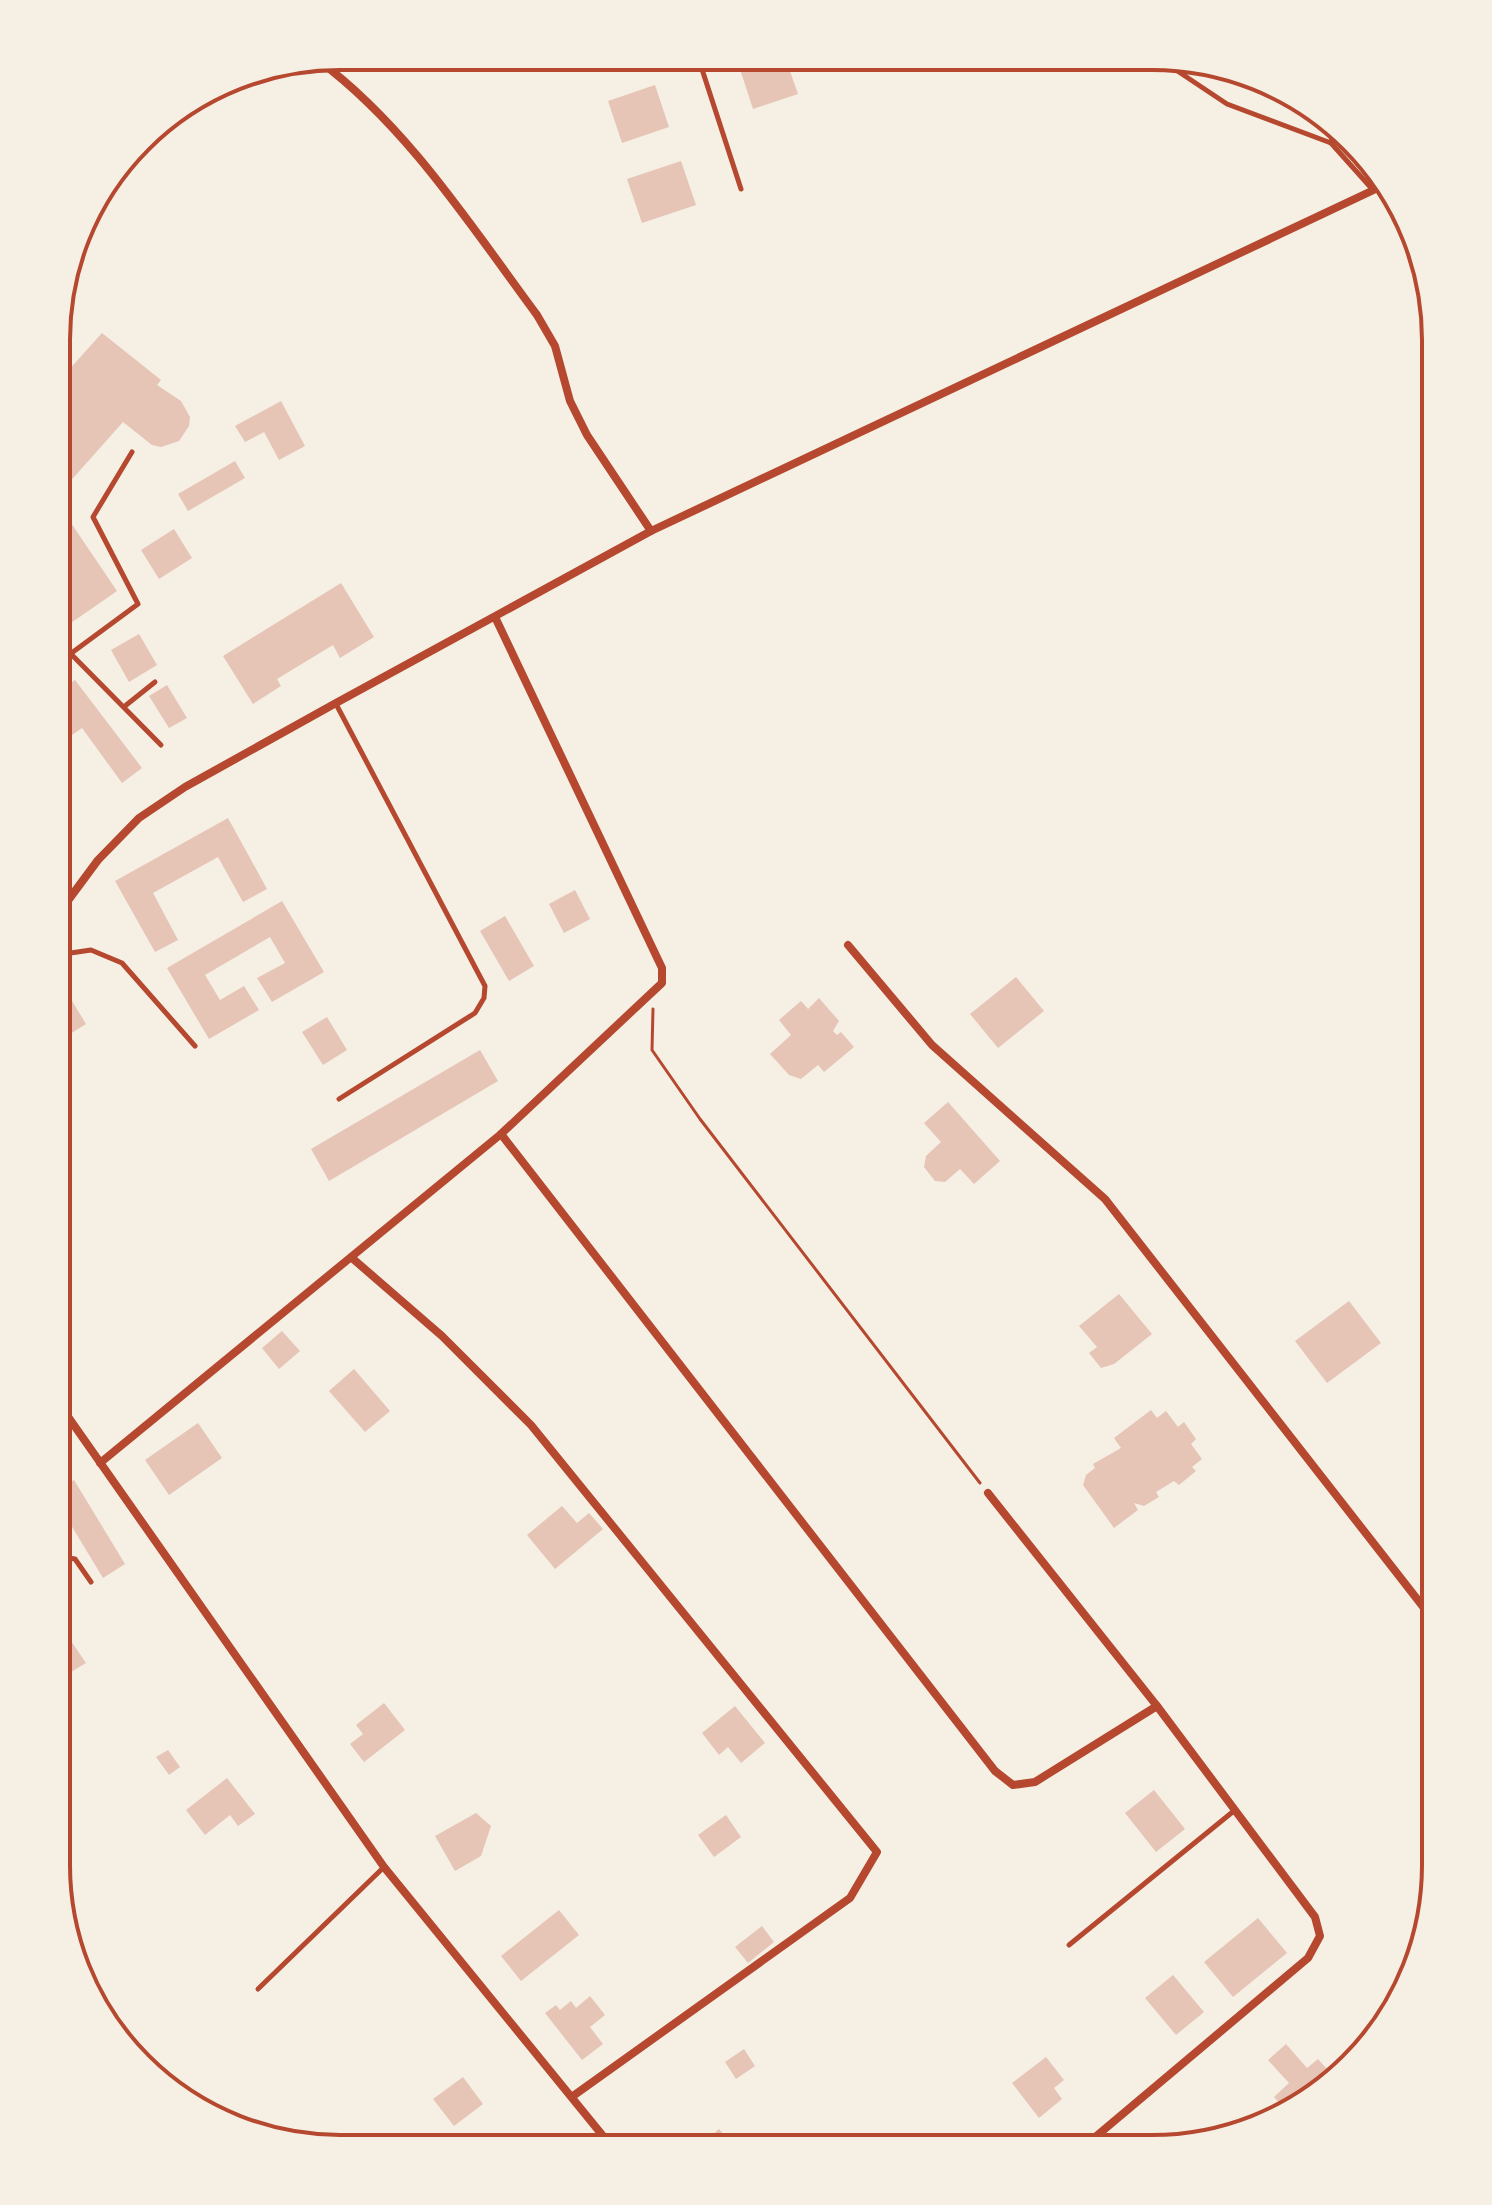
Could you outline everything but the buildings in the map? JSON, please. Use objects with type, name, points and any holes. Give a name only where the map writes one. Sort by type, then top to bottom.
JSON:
[{"type":"street","points":[[333,70],[350,83],[384,117],[537,315],[555,346],[570,401],[587,435],[651,531]]},
{"type":"street","points":[[70,898],[98,860],[139,818],[185,787],[651,531],[1375,190]]},
{"type":"street","points":[[100,1463],[501,1134],[662,983],[662,968],[495,617]]},
{"type":"street","points":[[848,945],[932,1045],[1105,1199],[1421,1604]]},
{"type":"street","points":[[501,1134],[995,1771],[1013,1785],[1035,1782],[1157,1706]]},
{"type":"street","points":[[352,1258],[442,1336],[531,1425],[877,1852],[850,1898],[573,2096]]},
{"type":"street","points":[[70,1420],[384,1867],[603,2135]]},
{"type":"street","points":[[988,1493],[1235,1810],[1315,1917],[1320,1936],[1308,1958],[1098,2135]]},
{"type":"lane","points":[[702,70],[741,189]]},
{"type":"lane","points":[[1178,72],[1227,104],[1331,143],[1370,182]]},
{"type":"lane","points":[[132,452],[93,517],[138,604],[71,654],[161,745]]},
{"type":"lane","points":[[125,706],[155,682]]},
{"type":"lane","points":[[336,703],[485,986],[484,998],[475,1013],[339,1099]]},
{"type":"lane","points":[[70,953],[91,950],[122,963],[195,1046]]},
{"type":"lane","points":[[70,1558],[75,1559],[91,1582]]},
{"type":"lane","points":[[1069,1945],[1235,1810]]},
{"type":"lane","points":[[258,1989],[384,1867]]},
{"type":"path","points":[[653,993],[652,1050],[700,1119],[988,1493]]}]
